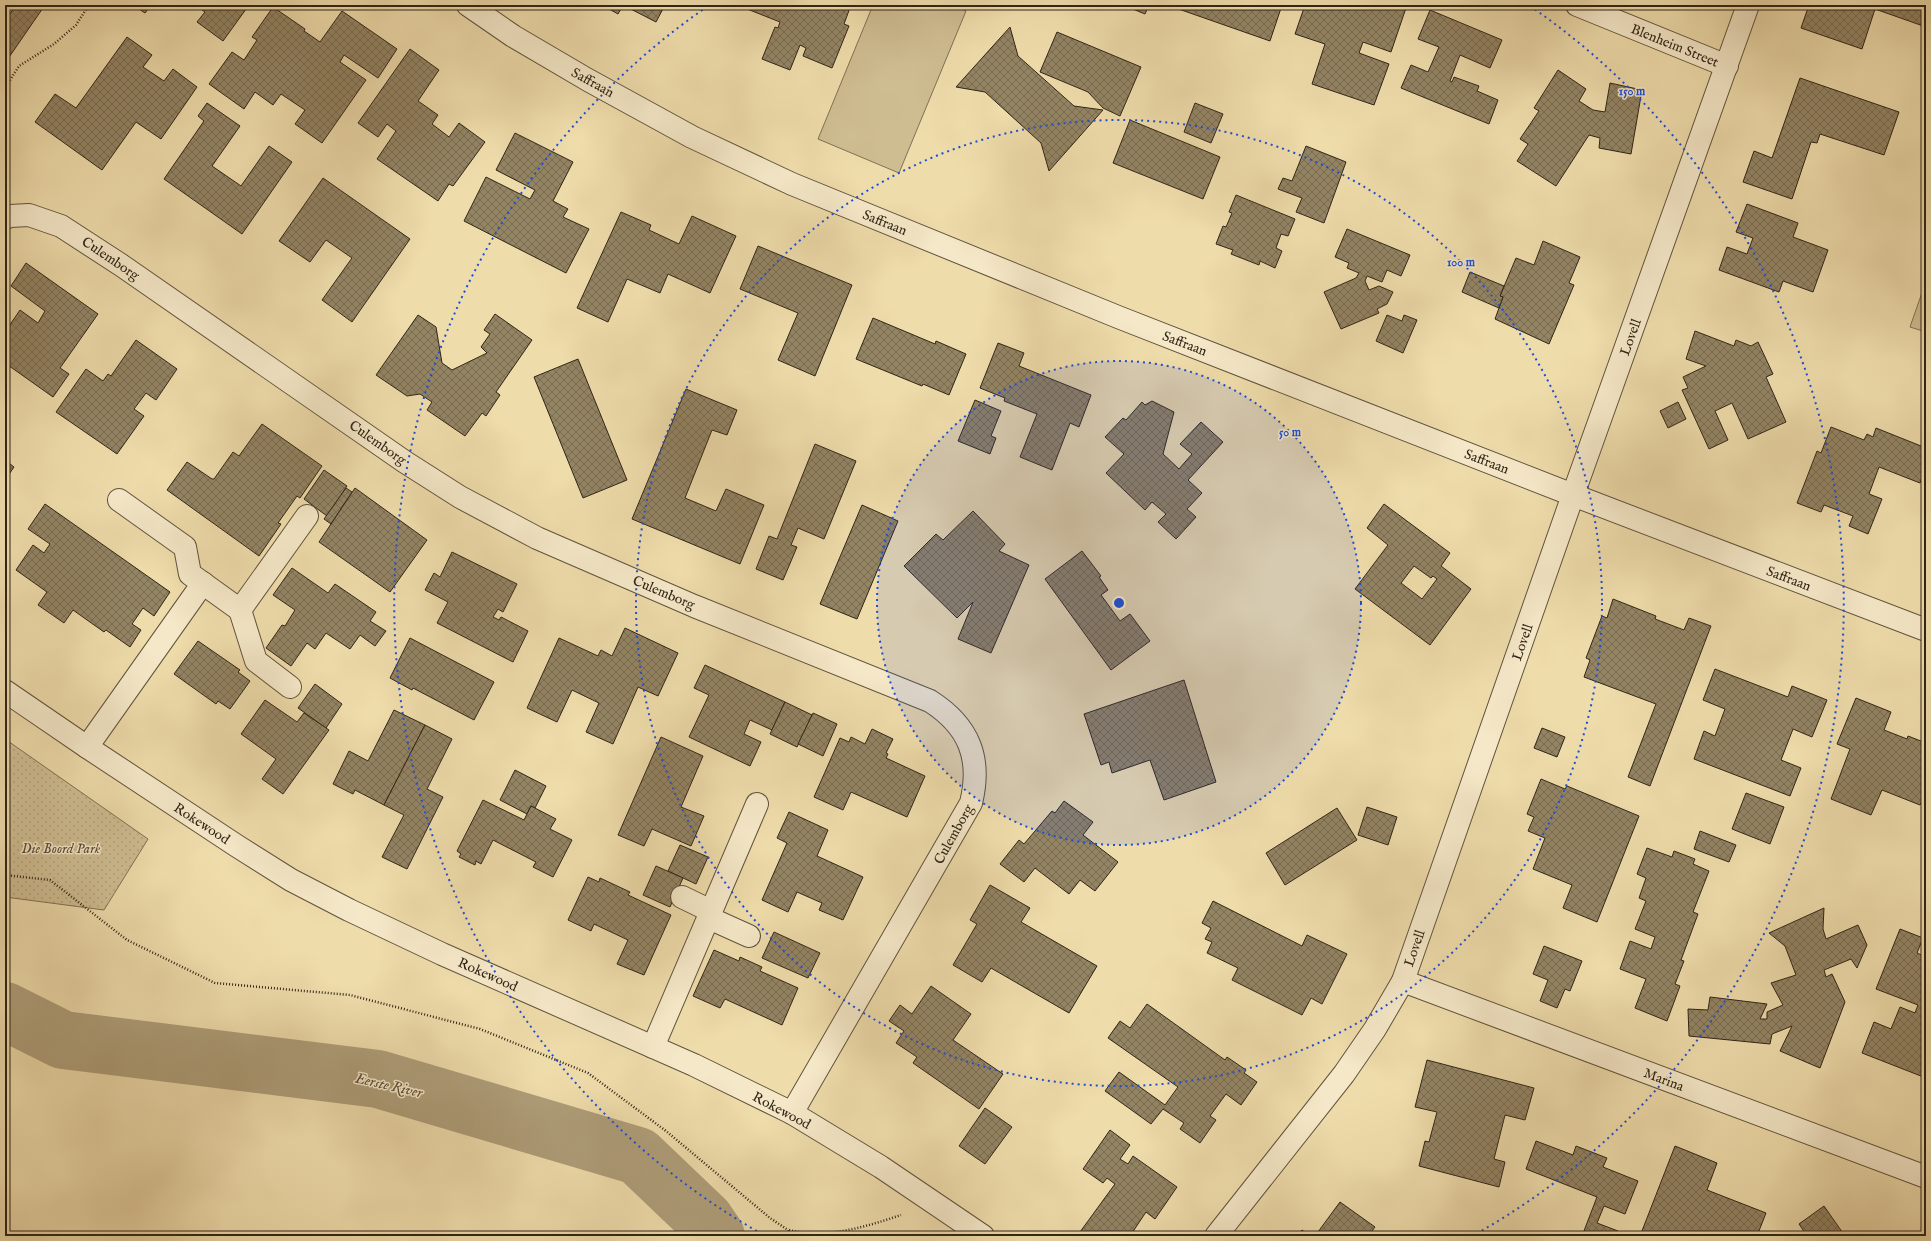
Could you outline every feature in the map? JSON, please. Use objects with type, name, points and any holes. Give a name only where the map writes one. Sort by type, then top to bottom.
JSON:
[{"type":"street","name":"Saffraan","points":[[468,5],[513,36],[588,80],[692,137],[792,184],[1118,317],[1573,495],[1926,630]]},
{"type":"street","name":"Blenheim Street","points":[[1577,5],[1727,66]]},
{"type":"street","name":"Lovell","points":[[1216,1236],[1344,1074],[1375,1029],[1403,981],[1573,495],[1748,5]]},
{"type":"street","name":"Culemborg","points":[[5,218],[10,216],[28,215],[61,226],[128,269],[405,462],[460,497],[537,538],[694,606],[930,701],[944,710],[959,726],[970,744],[975,764],[976,783],[971,803],[792,1113]]},
{"type":"street","points":[[119,500],[185,548],[190,574],[240,610],[256,661],[290,687]]},
{"type":"street","points":[[240,610],[307,516]]},
{"type":"street","points":[[87,747],[203,583]]},
{"type":"street","name":"Rokewood","points":[[5,691],[87,747],[291,880],[349,910],[442,954],[653,1047],[792,1113],[881,1167],[983,1236]]},
{"type":"street","points":[[653,1047],[757,804]]},
{"type":"street","points":[[682,897],[749,936]]},
{"type":"street","name":"Marina","points":[[1403,981],[1926,1177]]},
{"type":"path","points":[[5,88],[20,66],[54,44],[76,25],[89,5]]},
{"type":"path","points":[[5,875],[50,880],[127,940],[215,983],[350,995],[480,1029],[588,1073],[666,1131],[770,1218],[788,1230],[803,1233],[819,1233],[864,1227],[902,1215]]},
{"type":"path","points":[[788,1230],[792,1236]]},
{"type":"green space","points":[[873,5],[952,5],[966,11],[899,173],[818,139]]},
{"type":"green space","points":[[1926,281],[1926,332],[1910,327]]},
{"type":"green space","name":"Die Boord Park","points":[[5,739],[148,839],[104,910],[5,897]]},
{"type":"building","points":[[16,5],[45,5],[5,63],[5,21]]},
{"type":"building","points":[[133,5],[151,5],[145,13]]},
{"type":"building","points":[[195,5],[249,5],[223,41],[197,22],[205,12]]},
{"type":"building","points":[[602,5],[623,5],[618,14]]},
{"type":"building","points":[[623,5],[665,5],[656,22]]},
{"type":"building","points":[[737,5],[851,5],[844,24],[849,26],[832,68],[803,56],[806,48],[800,45],[790,70],[762,59],[775,27],[778,28],[780,22]]},
{"type":"building","points":[[1123,5],[1149,5],[1145,14]]},
{"type":"building","points":[[1282,5],[1270,41],[1170,6]]},
{"type":"building","points":[[1305,5],[1342,5],[1351,8],[1352,5],[1407,5],[1391,52],[1363,42],[1359,53],[1389,64],[1374,105],[1312,84],[1325,44],[1295,34]]},
{"type":"building","points":[[1809,5],[1926,5],[1926,27],[1875,9],[1862,49],[1801,28]]},
{"type":"building","points":[[273,7],[305,29],[304,31],[320,42],[342,11],[397,49],[378,78],[344,55],[340,62],[366,80],[322,143],[295,124],[305,110],[281,94],[273,105],[255,92],[244,109],[209,84],[232,52],[244,60],[257,40],[252,37]]},
{"type":"building","points":[[1430,10],[1502,40],[1490,68],[1460,55],[1450,81],[1452,82],[1454,77],[1479,86],[1477,91],[1498,100],[1489,124],[1401,88],[1411,65],[1428,72],[1439,47],[1418,39]]},
{"type":"building","points":[[1010,27],[1018,56],[1074,106],[1103,110],[1049,171],[1041,143],[985,92],[956,87]]},
{"type":"building","points":[[1057,32],[1141,67],[1120,116],[1103,108],[1088,92],[1040,72]]},
{"type":"building","points":[[127,37],[152,55],[143,67],[164,81],[173,69],[197,87],[161,139],[136,122],[102,170],[35,122],[55,94],[76,108]]},
{"type":"building","points":[[410,49],[439,70],[418,101],[438,115],[432,124],[449,137],[459,123],[485,142],[453,186],[449,184],[438,201],[377,159],[396,131],[387,124],[378,137],[358,123]]},
{"type":"building","points":[[1558,70],[1586,89],[1579,101],[1593,110],[1605,112],[1610,83],[1642,90],[1631,154],[1599,148],[1600,138],[1589,135],[1556,186],[1517,161],[1528,144],[1520,139],[1539,111],[1534,108]]},
{"type":"building","points":[[1800,78],[1899,112],[1884,155],[1820,134],[1817,143],[1811,142],[1792,199],[1743,182],[1754,151],[1772,158]]},
{"type":"building","points":[[207,103],[240,126],[212,166],[241,186],[269,146],[292,162],[242,234],[164,179],[204,121],[198,116]]},
{"type":"building","points":[[1195,103],[1223,114],[1211,143],[1184,132]]},
{"type":"building","points":[[1130,120],[1220,157],[1203,199],[1113,163]]},
{"type":"building","points":[[515,133],[573,162],[553,201],[568,209],[563,217],[589,229],[566,273],[464,221],[486,177],[530,199],[535,190],[496,170]]},
{"type":"building","points":[[1306,146],[1346,162],[1324,223],[1296,212],[1302,198],[1278,189],[1283,178],[1292,181]]},
{"type":"building","points":[[323,178],[410,239],[352,322],[322,300],[352,258],[326,240],[310,262],[279,241]]},
{"type":"building","points":[[1236,195],[1295,219],[1288,236],[1281,234],[1276,248],[1282,251],[1275,268],[1260,261],[1259,265],[1231,254],[1233,250],[1216,244],[1223,226],[1226,227],[1232,213],[1229,212]]},
{"type":"building","points":[[1747,204],[1798,223],[1793,237],[1828,250],[1813,292],[1783,281],[1779,292],[1719,270],[1727,247],[1747,254],[1753,238],[1736,232]]},
{"type":"building","points":[[621,212],[651,225],[649,230],[679,244],[692,216],[736,236],[710,293],[668,274],[660,293],[627,279],[608,322],[577,308]]},
{"type":"building","points":[[1347,229],[1410,255],[1401,276],[1387,270],[1382,282],[1367,276],[1365,281],[1369,290],[1379,286],[1393,292],[1387,304],[1377,309],[1379,313],[1341,329],[1324,292],[1356,278],[1359,273],[1347,268],[1349,263],[1335,257]]},
{"type":"building","points":[[1543,241],[1580,257],[1569,283],[1574,285],[1549,344],[1495,319],[1503,297],[1500,296],[1516,258],[1534,265]]},
{"type":"building","points":[[758,246],[852,285],[815,376],[778,360],[798,313],[740,289]]},
{"type":"building","points":[[26,263],[98,314],[60,368],[69,374],[53,397],[5,363],[5,332],[20,310],[38,323],[45,311],[11,286]]},
{"type":"building","points":[[1470,272],[1504,286],[1500,296],[1503,297],[1499,308],[1462,292]]},
{"type":"building","points":[[495,314],[532,340],[496,392],[500,395],[486,416],[482,413],[465,436],[427,410],[432,402],[420,394],[407,396],[376,375],[418,315],[436,327],[442,363],[452,370],[487,353],[481,347],[490,334],[484,330]]},
{"type":"building","points":[[1387,315],[1402,321],[1404,315],[1417,320],[1403,353],[1376,341]]},
{"type":"building","points":[[873,318],[935,344],[936,341],[966,354],[949,395],[923,384],[922,386],[856,359]]},
{"type":"building","points":[[1695,331],[1734,346],[1736,340],[1751,346],[1758,342],[1773,374],[1766,377],[1786,422],[1748,439],[1732,403],[1715,411],[1728,440],[1709,449],[1682,390],[1688,388],[1683,377],[1706,366],[1686,359]]},
{"type":"building","points":[[136,340],[177,369],[156,400],[146,393],[134,409],[144,416],[117,454],[56,412],[86,369],[103,381],[108,374],[111,376]]},
{"type":"building","points":[[998,343],[1024,353],[1019,366],[1091,395],[1079,427],[1070,423],[1052,470],[1020,457],[1037,414],[1004,401],[1005,398],[980,388]]},
{"type":"building","points":[[578,359],[627,480],[583,498],[534,377]]},
{"type":"building","points":[[686,389],[737,410],[727,435],[712,430],[685,498],[716,511],[726,489],[764,505],[740,564],[632,519]]},
{"type":"building","points":[[975,400],[1001,411],[991,436],[996,438],[990,454],[958,441]]},
{"type":"building","points":[[1152,401],[1174,412],[1163,454],[1179,469],[1192,454],[1180,444],[1201,422],[1223,442],[1188,480],[1202,493],[1187,509],[1196,517],[1176,539],[1158,522],[1166,514],[1152,502],[1145,510],[1106,473],[1124,454],[1105,437],[1123,418],[1126,420],[1142,402],[1145,405]]},
{"type":"building","points":[[1678,402],[1686,419],[1668,428],[1660,411]]},
{"type":"building","points":[[262,424],[322,466],[300,498],[297,496],[278,523],[281,524],[259,556],[167,490],[187,462],[214,479],[233,452],[239,456]]},
{"type":"building","points":[[1831,427],[1864,440],[1867,434],[1873,437],[1876,428],[1926,448],[1926,468],[1920,483],[1879,467],[1869,494],[1882,499],[1868,534],[1849,526],[1853,516],[1824,505],[1821,512],[1797,503],[1817,451],[1821,453]]},
{"type":"building","points":[[815,444],[856,461],[824,539],[798,528],[791,545],[797,547],[783,580],[756,569],[769,536],[777,539]]},
{"type":"building","points":[[5,460],[14,467],[5,480]]},
{"type":"building","points":[[324,470],[347,486],[327,516],[304,499]]},
{"type":"building","points":[[346,488],[352,492],[331,524],[324,519]]},
{"type":"building","points":[[355,488],[427,540],[390,592],[319,542]]},
{"type":"building","points":[[45,504],[170,592],[154,616],[143,608],[132,624],[141,630],[130,647],[106,630],[104,632],[73,610],[64,623],[38,605],[47,592],[16,570],[33,545],[44,553],[50,544],[28,529]]},
{"type":"building","points":[[1384,504],[1450,553],[1441,566],[1471,589],[1430,645],[1355,589],[1388,545],[1367,528]],"holes":[[[1414,566],[1431,578],[1433,576],[1437,579],[1422,599],[1401,583]]]},
{"type":"building","points":[[862,505],[898,521],[857,619],[820,604]]},
{"type":"building","points":[[973,511],[1005,544],[999,551],[1029,565],[991,653],[958,639],[973,602],[957,618],[904,566],[936,534],[943,540]]},
{"type":"building","points":[[1082,551],[1101,576],[1099,577],[1108,590],[1101,595],[1120,621],[1130,614],[1150,641],[1111,670],[1045,579]]},
{"type":"building","points":[[452,552],[517,584],[503,612],[498,609],[493,617],[499,620],[501,617],[528,631],[513,662],[437,623],[448,602],[425,590],[434,573],[440,577]]},
{"type":"building","points":[[292,568],[328,593],[335,584],[376,612],[370,621],[386,631],[375,646],[360,635],[350,649],[326,633],[315,649],[307,643],[291,666],[266,648],[282,625],[285,626],[295,610],[273,595]]},
{"type":"building","points":[[1613,599],[1656,616],[1655,619],[1684,630],[1689,618],[1711,626],[1650,786],[1628,777],[1656,704],[1584,677],[1590,660],[1586,658],[1602,616],[1607,618]]},
{"type":"building","points":[[625,628],[678,653],[658,696],[638,687],[613,744],[586,732],[599,703],[572,690],[557,722],[527,708],[559,638],[598,656],[601,650],[612,656]]},
{"type":"building","points":[[410,638],[494,682],[474,720],[413,688],[412,690],[390,678]]},
{"type":"building","points":[[198,641],[240,670],[238,672],[250,681],[230,709],[218,701],[216,704],[174,674]]},
{"type":"building","points":[[705,665],[785,702],[772,730],[750,720],[744,734],[761,742],[750,766],[689,737],[709,695],[694,688]]},
{"type":"building","points":[[1715,669],[1788,697],[1792,686],[1827,700],[1812,737],[1793,729],[1781,760],[1801,768],[1790,796],[1694,759],[1704,731],[1715,736],[1725,709],[1703,700]]},
{"type":"building","points":[[1184,680],[1216,782],[1164,800],[1150,760],[1112,773],[1109,762],[1101,765],[1084,714]]},
{"type":"building","points":[[315,684],[342,704],[326,728],[298,708]]},
{"type":"building","points":[[1856,698],[1891,712],[1884,730],[1907,739],[1908,736],[1926,743],[1926,795],[1925,794],[1920,805],[1882,790],[1871,815],[1831,799],[1850,749],[1837,744]]},
{"type":"building","points":[[265,700],[297,722],[304,713],[329,730],[283,794],[262,779],[276,759],[241,734]]},
{"type":"building","points":[[785,702],[812,715],[797,747],[770,734]]},
{"type":"building","points":[[394,710],[425,725],[384,805],[355,790],[353,794],[333,784],[349,751],[368,761]]},
{"type":"building","points":[[813,713],[837,724],[823,756],[798,744]]},
{"type":"building","points":[[425,725],[452,739],[427,789],[443,797],[407,869],[382,857],[404,815],[384,805]]},
{"type":"building","points":[[1542,728],[1565,737],[1557,757],[1534,748]]},
{"type":"building","points":[[872,729],[893,739],[886,753],[888,754],[886,758],[925,776],[907,817],[851,792],[843,810],[814,797],[840,738],[849,742],[851,737],[865,744]]},
{"type":"building","points":[[661,737],[703,756],[681,807],[704,816],[691,846],[652,829],[644,846],[618,835]]},
{"type":"building","points":[[515,770],[546,786],[535,808],[531,806],[527,814],[500,800]]},
{"type":"building","points":[[1541,779],[1565,789],[1567,786],[1639,816],[1597,922],[1563,908],[1572,885],[1533,869],[1545,838],[1528,831],[1534,817],[1527,814]]},
{"type":"building","points":[[1746,793],[1784,807],[1770,844],[1732,829]]},
{"type":"building","points":[[483,800],[524,820],[531,806],[556,819],[550,829],[572,840],[553,877],[533,867],[536,862],[493,840],[481,864],[476,861],[475,865],[459,857],[461,854],[457,851]]},
{"type":"building","points":[[1064,801],[1093,822],[1083,835],[1118,862],[1095,891],[1080,880],[1069,894],[1035,868],[1024,882],[1000,864],[1019,840],[1024,844],[1052,811],[1055,813]]},
{"type":"building","points":[[1367,807],[1397,817],[1388,845],[1358,835]]},
{"type":"building","points":[[1337,808],[1357,840],[1285,885],[1266,853]]},
{"type":"building","points":[[789,812],[828,830],[817,856],[863,877],[843,920],[819,910],[822,903],[797,892],[788,912],[762,900],[787,843],[777,838]]},
{"type":"building","points":[[1700,831],[1736,845],[1729,862],[1694,849]]},
{"type":"building","points":[[680,845],[708,857],[696,884],[668,871]]},
{"type":"building","points":[[1647,848],[1672,857],[1674,851],[1695,859],[1693,864],[1709,871],[1693,912],[1698,914],[1681,960],[1684,961],[1675,984],[1680,986],[1667,1021],[1635,1008],[1646,979],[1620,969],[1630,941],[1651,949],[1655,937],[1635,929],[1646,901],[1639,898],[1646,878],[1637,874]]},
{"type":"building","points":[[656,866],[683,878],[670,907],[643,895]]},
{"type":"building","points":[[588,877],[599,882],[600,878],[630,892],[628,895],[671,915],[644,975],[617,964],[628,940],[594,924],[591,931],[568,920]]},
{"type":"building","points":[[990,885],[1030,908],[1021,922],[1097,966],[1069,1013],[991,968],[982,982],[953,965],[977,924],[970,920]]},
{"type":"building","points":[[1213,901],[1302,946],[1307,935],[1347,954],[1322,1004],[1311,998],[1302,1015],[1232,980],[1238,968],[1207,953],[1212,942],[1205,939],[1211,928],[1202,923]]},
{"type":"building","points":[[1824,908],[1823,929],[1826,939],[1858,925],[1867,945],[1857,968],[1851,959],[1824,970],[1826,977],[1832,974],[1845,1002],[1820,1068],[1780,1051],[1792,1026],[1772,1034],[1770,1044],[1689,1036],[1688,1009],[1708,1010],[1710,997],[1767,1004],[1760,1019],[1767,1019],[1767,1012],[1783,1005],[1771,983],[1796,975],[1785,946],[1769,933]]},
{"type":"building","points":[[1900,929],[1923,938],[1917,953],[1926,957],[1926,1078],[1862,1053],[1874,1022],[1891,1029],[1900,1007],[1915,1013],[1918,1005],[1876,989]]},
{"type":"building","points":[[774,932],[820,953],[808,978],[762,958]]},
{"type":"building","points":[[1544,946],[1582,961],[1570,991],[1565,989],[1557,1008],[1540,1001],[1548,980],[1533,974]]},
{"type":"building","points":[[714,950],[739,961],[740,957],[762,967],[760,971],[798,988],[782,1025],[725,999],[720,1008],[693,996]]},
{"type":"building","points":[[931,986],[971,1014],[953,1040],[1003,1074],[979,1109],[913,1063],[917,1057],[896,1043],[904,1031],[889,1021],[900,1005],[912,1014]]},
{"type":"building","points":[[1147,1004],[1225,1060],[1227,1057],[1246,1070],[1244,1073],[1257,1082],[1241,1105],[1226,1094],[1210,1116],[1216,1120],[1200,1143],[1180,1129],[1184,1123],[1163,1109],[1151,1124],[1105,1091],[1119,1072],[1165,1105],[1178,1087],[1108,1038],[1120,1021],[1130,1028]]},
{"type":"building","points":[[1427,1060],[1534,1088],[1525,1120],[1505,1115],[1494,1159],[1505,1162],[1499,1187],[1419,1166],[1425,1141],[1429,1142],[1437,1112],[1415,1107]]},
{"type":"building","points":[[985,1108],[1012,1127],[985,1164],[959,1146]]},
{"type":"building","points":[[1110,1130],[1130,1145],[1120,1159],[1128,1164],[1133,1156],[1177,1187],[1155,1219],[1146,1212],[1130,1236],[1086,1236],[1080,1232],[1115,1184],[1107,1178],[1103,1183],[1083,1169]]},
{"type":"building","points":[[1536,1141],[1573,1155],[1576,1146],[1607,1158],[1603,1167],[1638,1181],[1625,1214],[1604,1206],[1597,1223],[1618,1231],[1616,1236],[1582,1236],[1597,1197],[1526,1169]]},
{"type":"building","points":[[1675,1146],[1717,1163],[1707,1190],[1766,1213],[1757,1236],[1640,1236]]},
{"type":"building","points":[[1340,1202],[1375,1227],[1369,1235],[1371,1236],[1315,1236]]},
{"type":"building","points":[[1824,1206],[1845,1236],[1807,1236],[1799,1224]]},
{"type":"building","points":[[1302,1230],[1310,1236],[1298,1236]]},
{"type":"waterway","name":"Eerste River","points":[[5,1011],[63,1040],[378,1079],[638,1156],[705,1220],[716,1236]]}]
